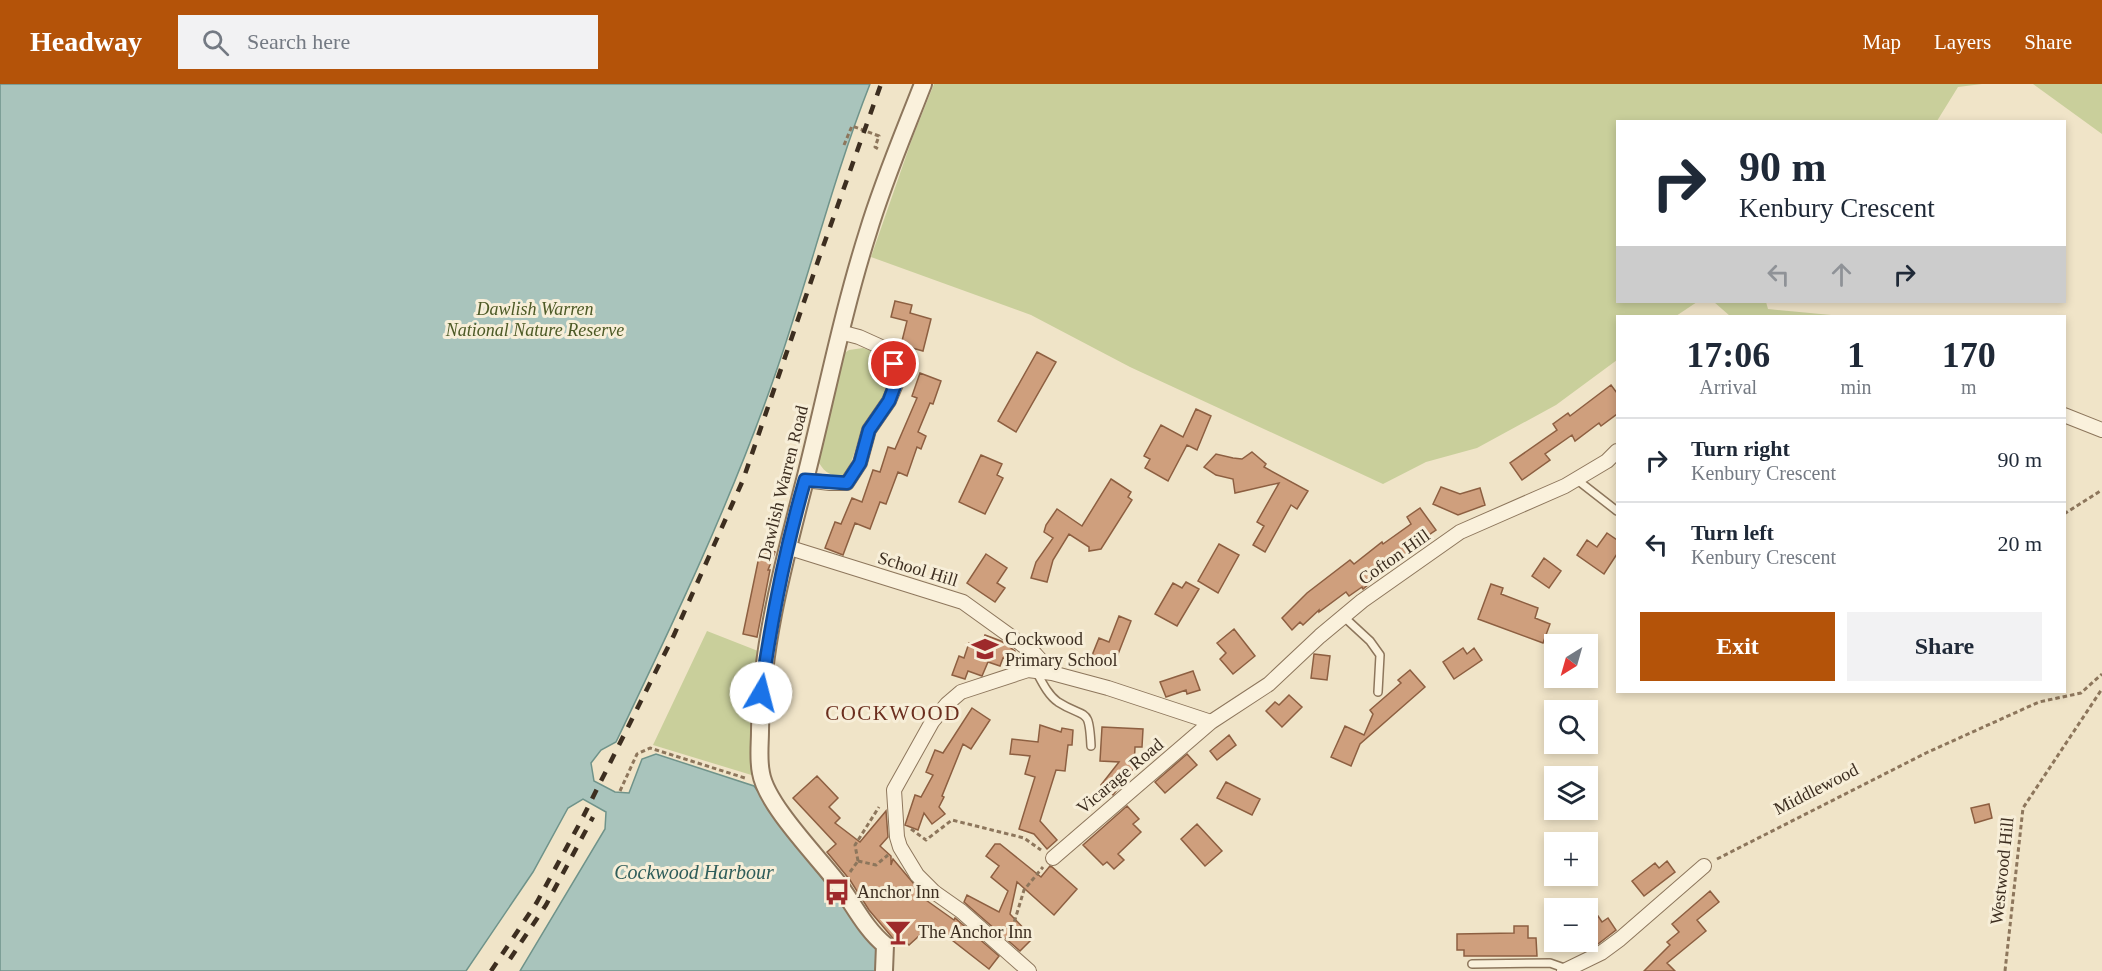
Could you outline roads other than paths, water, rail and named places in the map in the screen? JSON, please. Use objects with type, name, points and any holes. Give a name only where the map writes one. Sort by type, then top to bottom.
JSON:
[{"type":"street","name":"Dawlish Warren Road","points":[[884,971],[885,945],[876,937],[773,801],[764,784],[760,771],[761,693],[770,628],[787,547],[840,332],[868,231],[922,84]]},
{"type":"street","points":[[805,480],[847,483],[860,463],[869,430],[889,401],[898,377],[890,351],[859,337],[840,332]]},
{"type":"street","points":[[2066,416],[2102,430]]},
{"type":"street","name":"Cofton Hill","points":[[1211,722],[1269,684],[1362,601],[1460,532],[1576,479],[1607,461],[1616,452]]},
{"type":"street","name":"School Hill","points":[[787,547],[963,602],[1035,654],[1052,673]]},
{"type":"street","points":[[1029,971],[926,883],[917,874],[900,847],[895,844],[894,790],[932,722],[961,692],[1028,670],[1052,673],[1108,688],[1211,722]]},
{"type":"street","name":"Vicarage Road","points":[[1053,858],[1211,722]]},
{"type":"street","points":[[1566,970],[1601,953],[1620,939],[1704,866]]},
{"type":"lane","points":[[1576,479],[1616,510]]},
{"type":"lane","points":[[1344,616],[1370,640],[1380,655],[1378,692]]},
{"type":"lane","points":[[1036,671],[1053,697],[1060,703],[1082,712],[1088,718],[1091,746]]},
{"type":"lane","points":[[1472,964],[1550,963],[1566,970]]},
{"type":"water","name":"Cockwood Harbour","points":[[0,84],[870,84],[844,155],[776,372],[741,467],[681,606],[616,742],[601,750],[591,763],[594,781],[615,792],[629,793],[642,759],[656,754],[754,786],[877,949],[877,971],[520,971],[605,829],[606,812],[583,799],[568,808],[533,872],[466,971],[0,971]]},
{"type":"railway","points":[[491,971],[537,902],[582,819],[674,635],[743,480],[881,84]]},
{"type":"railway","points":[[510,959],[546,905],[593,817]]},
{"type":"place","name":"Cockwood Primary School","points":[[985,649]]},
{"type":"place","name":"Anchor Inn","points":[[837,892]]},
{"type":"place","name":"The Anchor Inn","points":[[898,932]]},
{"type":"district","name":"COCKWOOD","points":[[893,713]]},
{"type":"park label","name":"Dawlish Warren National Nature Reserve","points":[[535,319]]}]
